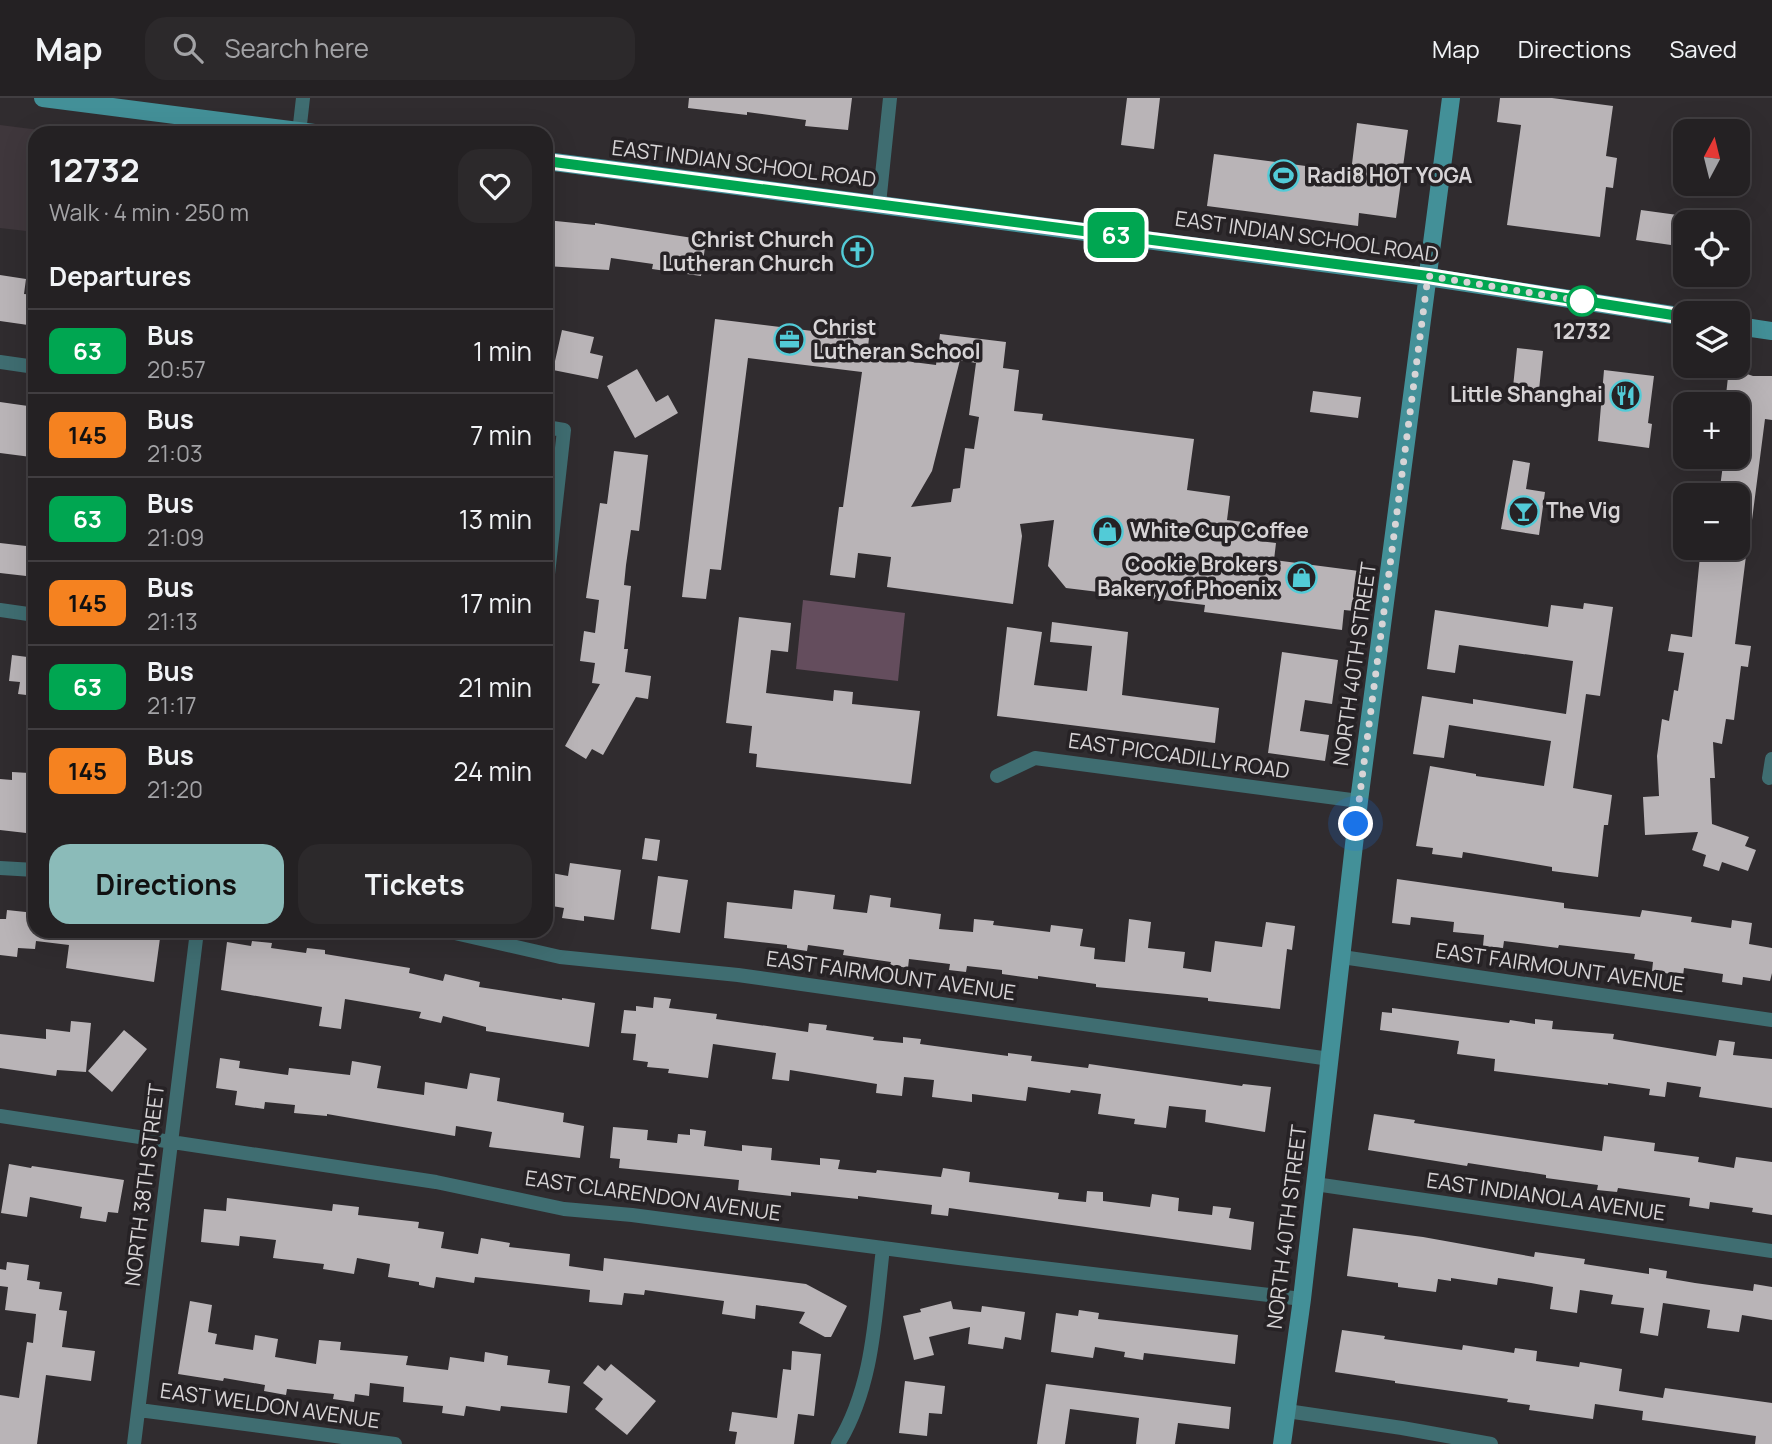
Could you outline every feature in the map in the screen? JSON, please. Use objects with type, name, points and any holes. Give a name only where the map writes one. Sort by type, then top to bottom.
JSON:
[{"type":"main road","points":[[43,98],[258,126]]},
{"type":"main road","name":"NORTH 40TH STREET","points":[[1282,1444],[1302,1298],[1359,801],[1451,98]]},
{"type":"main road","name":"EAST INDIAN SCHOOL ROAD","points":[[553,162],[1428,276],[1673,315]]},
{"type":"main road","points":[[1750,328],[1772,331]]},
{"type":"street","points":[[303,98],[304,126]]},
{"type":"street","points":[[879,204],[890,98]]},
{"type":"street","points":[[0,362],[28,366]]},
{"type":"street","points":[[553,427],[564,429],[553,529]]},
{"type":"street","points":[[0,610],[28,614]]},
{"type":"street","name":"EAST PICCADILLY ROAD","points":[[997,776],[1035,758],[1359,801]]},
{"type":"street","points":[[1769,778],[1772,759]]},
{"type":"street","points":[[0,867],[28,869]]},
{"type":"street","name":"NORTH 38TH STREET","points":[[134,1444],[196,938]]},
{"type":"street","name":"EAST FAIRMOUNT AVENUE","points":[[477,938],[560,957],[738,975],[1330,1059]]},
{"type":"street","name":"EAST FAIRMOUNT AVENUE","points":[[1342,957],[1772,1020]]},
{"type":"street","name":"EAST CLARENDON AVENUE","points":[[0,1116],[436,1181],[564,1209],[632,1215],[1302,1298]]},
{"type":"street","name":"EAST INDIANOLA AVENUE","points":[[1315,1184],[1772,1251]]},
{"type":"street","points":[[838,1444],[858,1406],[867,1376],[883,1248]]},
{"type":"street","name":"EAST WELDON AVENUE","points":[[139,1410],[396,1444]]},
{"type":"street","points":[[1287,1411],[1401,1435],[1491,1444]]},
{"type":"shaded area","points":[[0,125],[28,129],[28,231],[0,228]]},
{"type":"shaded area","points":[[803,600],[905,613],[898,681],[796,669]]},
{"type":"building","points":[[689,98],[852,98],[848,130],[805,126],[806,120],[688,108]]},
{"type":"building","points":[[1127,98],[1160,98],[1154,149],[1121,145]]},
{"type":"building","points":[[1500,98],[1552,98],[1613,106],[1606,156],[1617,158],[1613,188],[1606,187],[1600,237],[1507,225],[1521,125],[1497,122]]},
{"type":"building","points":[[1357,123],[1408,130],[1396,218],[1359,213],[1358,226],[1207,206],[1214,154],[1351,172]]},
{"type":"building","points":[[1641,210],[1673,214],[1673,245],[1636,240]]},
{"type":"building","points":[[553,221],[595,223],[706,240],[701,276],[652,269],[653,264],[611,258],[609,270],[553,266]]},
{"type":"building","points":[[0,275],[26,279],[24,294],[28,294],[28,325],[0,321]]},
{"type":"building","points":[[715,319],[869,338],[867,356],[936,365],[940,334],[1006,342],[1003,368],[1019,370],[1014,411],[1043,414],[1042,420],[1194,439],[1187,490],[1230,496],[1227,520],[1260,524],[1258,541],[1276,543],[1274,560],[1359,571],[1354,611],[1344,610],[1342,630],[1204,612],[1205,605],[1066,588],[1048,566],[1054,520],[1020,524],[1022,536],[1013,604],[887,587],[891,557],[858,553],[855,578],[830,575],[839,507],[843,507],[862,372],[748,358],[721,570],[710,569],[706,599],[682,597]],"holes":[[[960,360],[976,363],[969,415],[979,417],[974,449],[965,448],[960,488],[953,489],[951,502],[911,507],[932,471]]]},
{"type":"building","points":[[562,330],[594,337],[590,353],[603,356],[598,379],[553,370]]},
{"type":"building","points":[[1517,348],[1543,351],[1538,400],[1512,397]]},
{"type":"building","points":[[637,369],[656,402],[668,395],[678,413],[635,438],[607,386]]},
{"type":"building","name":"Little Shanghai","points":[[1604,370],[1654,376],[1648,423],[1652,424],[1649,448],[1598,441]]},
{"type":"building","points":[[1772,376],[1772,420],[1765,419],[1752,520],[1750,483],[1721,483],[1722,469],[1750,469],[1750,392],[1726,392],[1728,378]]},
{"type":"building","points":[[1313,391],[1361,397],[1358,418],[1310,412]]},
{"type":"building","points":[[0,402],[28,406],[28,457],[0,453]]},
{"type":"building","points":[[614,451],[648,455],[639,531],[631,530],[626,565],[624,585],[631,586],[624,649],[628,649],[625,672],[651,676],[648,699],[636,697],[603,755],[592,749],[586,759],[565,746],[600,684],[592,683],[595,663],[580,661],[584,631],[595,633],[599,600],[586,598],[600,503],[607,504]]},
{"type":"building","name":"The Vig","points":[[1513,460],[1530,463],[1526,489],[1545,492],[1539,535],[1501,529]]},
{"type":"building","points":[[0,543],[28,546],[28,576],[0,573]]},
{"type":"building","points":[[1700,560],[1746,560],[1735,644],[1751,646],[1748,667],[1741,666],[1734,720],[1726,719],[1722,744],[1713,742],[1715,778],[1710,778],[1712,824],[1749,837],[1745,846],[1756,850],[1748,871],[1722,862],[1719,871],[1703,866],[1706,855],[1692,850],[1698,832],[1645,835],[1643,797],[1659,796],[1657,756],[1662,719],[1669,721],[1674,690],[1678,691],[1684,653],[1668,651],[1671,634],[1692,637]]},
{"type":"building","points":[[1584,603],[1613,607],[1600,696],[1586,694],[1573,788],[1612,795],[1608,825],[1604,825],[1598,877],[1552,871],[1552,867],[1463,852],[1462,858],[1432,854],[1433,848],[1416,846],[1430,766],[1544,786],[1551,741],[1449,725],[1444,758],[1413,754],[1422,696],[1473,704],[1473,699],[1566,714],[1573,661],[1459,645],[1455,673],[1427,669],[1435,610],[1548,627],[1551,605],[1583,609]]},
{"type":"building","points":[[739,617],[791,623],[788,652],[771,650],[766,693],[833,701],[834,690],[853,692],[852,704],[920,711],[911,784],[756,767],[757,754],[749,753],[752,726],[726,723]]},
{"type":"building","points":[[1052,622],[1128,632],[1122,695],[1219,708],[1215,743],[997,716],[1007,627],[1042,632],[1034,685],[1087,691],[1092,646],[1050,642]]},
{"type":"building","points":[[1282,652],[1338,660],[1332,704],[1305,700],[1300,731],[1329,735],[1325,761],[1268,753]]},
{"type":"building","points":[[12,655],[28,657],[28,695],[18,694],[20,682],[9,681]]},
{"type":"building","points":[[12,772],[28,773],[28,833],[0,830],[0,779],[12,780]]},
{"type":"building","points":[[645,838],[660,840],[657,861],[642,859]]},
{"type":"building","points":[[570,863],[621,870],[614,920],[584,916],[584,921],[562,918],[564,908],[553,906],[553,873],[568,876]]},
{"type":"building","points":[[658,876],[688,880],[680,933],[651,929]]},
{"type":"building","points":[[1397,879],[1564,903],[1564,908],[1640,917],[1642,910],[1692,917],[1691,922],[1731,928],[1732,920],[1752,923],[1749,944],[1772,948],[1770,981],[1743,977],[1742,985],[1722,982],[1723,974],[1684,968],[1683,976],[1652,971],[1653,962],[1634,959],[1635,954],[1504,941],[1503,948],[1483,946],[1484,935],[1453,932],[1454,922],[1411,917],[1410,925],[1392,923]]},
{"type":"building","points":[[794,890],[835,895],[833,909],[867,913],[870,895],[891,898],[890,907],[941,914],[939,929],[973,932],[974,919],[994,921],[993,925],[1050,932],[1051,925],[1083,929],[1080,946],[1095,948],[1094,959],[1125,962],[1129,919],[1151,922],[1148,948],[1185,952],[1183,968],[1211,972],[1215,941],[1262,947],[1266,922],[1295,926],[1292,950],[1287,949],[1280,1009],[1208,1001],[1208,998],[1096,987],[1096,984],[1038,976],[1038,979],[1002,974],[1002,970],[967,966],[966,972],[949,970],[950,964],[909,959],[908,968],[890,965],[891,962],[843,955],[844,950],[808,945],[807,951],[787,948],[787,945],[724,938],[727,902],[792,909]]},
{"type":"building","points":[[7,910],[28,912],[28,938],[160,938],[154,982],[66,968],[69,945],[36,941],[35,949],[18,948],[17,957],[0,955],[0,919],[6,919]]},
{"type":"building","points":[[252,941],[272,943],[271,948],[306,953],[307,948],[325,950],[325,954],[410,968],[409,973],[443,981],[445,974],[480,982],[479,987],[595,1003],[589,1047],[486,1031],[486,1027],[443,1016],[441,1023],[419,1018],[421,1012],[345,999],[341,1029],[319,1026],[322,1007],[221,990],[227,942],[251,946]]},
{"type":"building","points":[[654,997],[671,999],[669,1008],[717,1014],[716,1019],[808,1032],[809,1023],[827,1025],[826,1030],[874,1037],[873,1040],[903,1043],[903,1037],[921,1039],[920,1044],[1008,1056],[1008,1053],[1032,1056],[1031,1061],[1088,1068],[1089,1064],[1242,1086],[1271,1087],[1265,1132],[1205,1122],[1206,1110],[1169,1106],[1166,1128],[1134,1124],[1135,1119],[1098,1114],[1101,1094],[1071,1090],[1070,1093],[1028,1087],[1026,1101],[972,1094],[972,1102],[932,1097],[934,1080],[904,1077],[902,1096],[876,1093],[877,1084],[790,1070],[789,1081],[772,1079],[776,1053],[713,1044],[708,1078],[668,1073],[669,1069],[647,1067],[648,1062],[633,1060],[636,1034],[621,1033],[624,1010],[636,1011],[636,1006],[653,1008]]},
{"type":"building","points":[[1392,1008],[1509,1023],[1510,1020],[1535,1024],[1535,1019],[1553,1021],[1552,1029],[1614,1034],[1613,1039],[1716,1056],[1719,1040],[1735,1042],[1733,1055],[1772,1059],[1772,1108],[1699,1097],[1701,1087],[1667,1082],[1665,1097],[1649,1095],[1650,1089],[1494,1071],[1495,1059],[1457,1054],[1459,1041],[1380,1030],[1382,1012],[1392,1013]]},
{"type":"building","points":[[71,1021],[91,1023],[86,1072],[57,1070],[56,1076],[0,1068],[0,1034],[46,1039],[46,1029],[70,1032]]},
{"type":"building","points":[[124,1030],[147,1049],[112,1092],[88,1071]]},
{"type":"building","points":[[220,1058],[240,1061],[239,1068],[288,1075],[289,1068],[350,1075],[352,1061],[381,1066],[377,1088],[424,1095],[425,1082],[467,1089],[470,1073],[500,1078],[497,1101],[564,1113],[563,1122],[584,1126],[580,1158],[489,1147],[492,1132],[456,1126],[455,1136],[327,1114],[294,1113],[295,1105],[265,1102],[264,1109],[235,1105],[237,1091],[216,1088]]},
{"type":"building","points":[[1374,1114],[1415,1120],[1414,1123],[1602,1151],[1604,1136],[1655,1143],[1654,1151],[1699,1157],[1698,1162],[1734,1168],[1736,1157],[1772,1162],[1772,1215],[1752,1212],[1753,1208],[1710,1202],[1709,1209],[1689,1206],[1690,1198],[1618,1188],[1617,1192],[1597,1190],[1598,1185],[1546,1178],[1546,1175],[1368,1150]]},
{"type":"building","points":[[613,1127],[648,1130],[647,1140],[677,1143],[678,1134],[690,1135],[690,1129],[706,1131],[704,1146],[742,1151],[742,1145],[772,1148],[771,1160],[820,1165],[820,1158],[840,1160],[838,1169],[941,1177],[943,1168],[970,1172],[969,1182],[1059,1193],[1058,1199],[1086,1202],[1087,1191],[1103,1192],[1103,1201],[1150,1207],[1152,1194],[1179,1198],[1178,1211],[1212,1215],[1213,1206],[1231,1208],[1229,1218],[1254,1222],[1251,1250],[949,1208],[948,1216],[931,1214],[932,1205],[858,1196],[858,1199],[791,1192],[791,1196],[738,1190],[739,1180],[619,1168],[620,1159],[610,1158]]},
{"type":"building","points":[[9,1164],[124,1180],[118,1213],[108,1212],[106,1222],[80,1218],[82,1207],[30,1197],[27,1217],[1,1213]]},
{"type":"building","points":[[227,1198],[332,1211],[333,1204],[359,1207],[358,1215],[419,1222],[418,1228],[444,1232],[441,1248],[478,1254],[481,1238],[510,1243],[509,1247],[570,1254],[569,1266],[603,1271],[604,1258],[806,1284],[847,1306],[831,1337],[825,1337],[799,1323],[805,1312],[756,1305],[755,1319],[722,1314],[724,1301],[645,1290],[644,1295],[624,1293],[622,1305],[589,1302],[590,1290],[475,1277],[474,1283],[436,1277],[434,1288],[419,1285],[419,1282],[388,1277],[390,1264],[357,1258],[354,1274],[323,1269],[324,1264],[273,1258],[276,1240],[240,1236],[239,1246],[201,1242],[204,1209],[226,1211]]},
{"type":"building","points":[[1353,1228],[1423,1237],[1534,1257],[1535,1252],[1585,1259],[1584,1264],[1649,1274],[1649,1268],[1667,1271],[1666,1278],[1695,1283],[1753,1291],[1754,1284],[1772,1287],[1772,1320],[1742,1315],[1739,1332],[1707,1328],[1710,1310],[1663,1303],[1658,1336],[1640,1333],[1644,1308],[1611,1304],[1613,1295],[1580,1290],[1577,1313],[1550,1309],[1553,1287],[1531,1283],[1498,1278],[1497,1285],[1451,1278],[1451,1281],[1438,1279],[1436,1292],[1398,1287],[1398,1283],[1347,1276]]},
{"type":"building","points":[[7,1262],[29,1265],[27,1280],[40,1282],[39,1289],[62,1292],[59,1310],[67,1311],[62,1347],[95,1351],[91,1381],[46,1375],[37,1444],[0,1444],[0,1395],[19,1398],[27,1342],[33,1343],[36,1314],[5,1310],[8,1287],[0,1286],[0,1269],[6,1270]]},
{"type":"building","points":[[190,1301],[212,1305],[208,1332],[217,1334],[215,1344],[253,1350],[255,1335],[278,1339],[275,1357],[316,1364],[319,1340],[341,1342],[340,1350],[408,1356],[406,1365],[448,1370],[450,1357],[484,1362],[485,1352],[508,1356],[507,1365],[550,1370],[548,1383],[570,1386],[567,1413],[501,1406],[500,1411],[466,1406],[464,1416],[442,1413],[443,1406],[403,1402],[404,1387],[370,1383],[369,1396],[355,1394],[354,1402],[333,1399],[334,1394],[287,1389],[286,1395],[264,1391],[265,1385],[178,1374]]},
{"type":"building","points":[[951,1301],[953,1309],[981,1312],[982,1306],[1025,1312],[1021,1340],[1005,1337],[1003,1349],[968,1344],[970,1327],[929,1337],[934,1355],[914,1360],[903,1316]]},
{"type":"building","points":[[1079,1310],[1099,1313],[1098,1319],[1238,1335],[1235,1364],[1144,1353],[1143,1360],[1124,1357],[1125,1352],[1095,1347],[1093,1358],[1051,1352],[1056,1313],[1078,1316]]},
{"type":"building","points":[[1342,1330],[1462,1350],[1463,1345],[1514,1353],[1515,1348],[1537,1351],[1536,1361],[1579,1367],[1580,1362],[1622,1369],[1619,1391],[1663,1398],[1665,1388],[1772,1403],[1772,1444],[1755,1444],[1756,1436],[1642,1420],[1643,1411],[1595,1404],[1593,1419],[1529,1410],[1530,1405],[1507,1402],[1508,1399],[1335,1372]]},
{"type":"building","points":[[792,1351],[821,1354],[814,1416],[798,1414],[794,1444],[735,1444],[737,1432],[729,1431],[732,1412],[777,1418],[783,1369],[791,1370]]},
{"type":"building","points":[[611,1364],[656,1401],[627,1435],[595,1409],[603,1399],[583,1383],[598,1365],[605,1371]]},
{"type":"building","points":[[905,1381],[945,1386],[942,1414],[929,1413],[927,1436],[899,1433]]},
{"type":"building","points":[[1046,1384],[1231,1407],[1229,1429],[1178,1423],[1175,1444],[1136,1444],[1139,1418],[1070,1409],[1065,1444],[1037,1444]]},
{"type":"bus line","name":"63","points":[[553,162],[1428,276],[1673,315]]},
{"type":"place","name":"Radi8 HOT YOGA","points":[[1284,176]]},
{"type":"place","name":"Christ Church Lutheran Church","points":[[857,252]]},
{"type":"place","name":"12732","points":[[1582,301]]},
{"type":"place","name":"Christ Lutheran School","points":[[790,340]]},
{"type":"place","name":"Little Shanghai","points":[[1626,395]]},
{"type":"place","name":"The Vig","points":[[1523,511]]},
{"type":"place","name":"White Cup Coffee","points":[[1107,531]]},
{"type":"place","name":"Cookie Brokers Bakery of Phoenix","points":[[1301,577]]},
{"type":"route","points":[[1356,824],[1428,276],[1582,301]]}]
